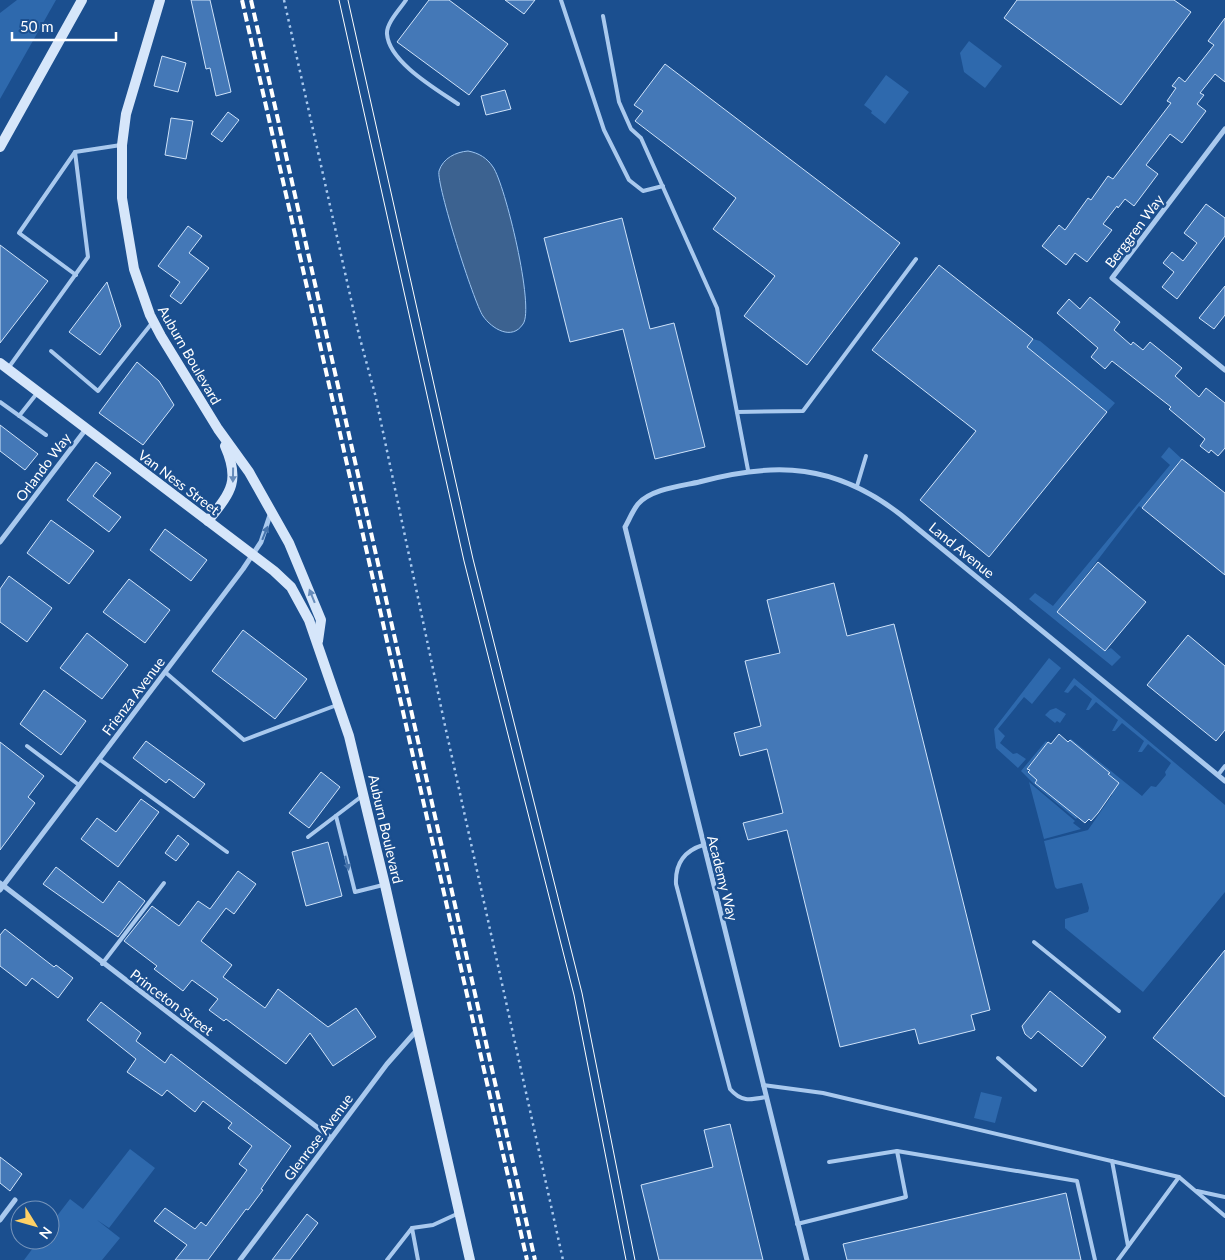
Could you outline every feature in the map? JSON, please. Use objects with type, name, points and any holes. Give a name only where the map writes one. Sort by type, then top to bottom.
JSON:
[{"type":"street","points":[[0,146],[82,0]]},
{"type":"street","name":"Auburn Boulevard","points":[[160,0],[126,114],[122,145],[122,198],[127,238],[141,292],[153,321],[218,429],[249,472],[272,510],[296,557],[321,620],[318,642],[339,705],[364,795],[470,1260]]},
{"type":"street","name":"Berggren Way","points":[[1225,129],[1112,278],[1225,370]]},
{"type":"street","name":"Van Ness Street","points":[[4,366],[253,555],[291,587],[303,605],[318,642]]},
{"type":"street","name":"Orlando Way","points":[[0,542],[86,428]]},
{"type":"street","name":"Auburn Boulevard","points":[[208,521],[230,491],[234,477],[232,462],[218,429]]},
{"type":"street","name":"Land Avenue","points":[[638,503],[655,494],[748,470],[782,468],[804,470],[857,486],[901,515],[1225,781]]},
{"type":"street","name":"Academy Way","points":[[638,503],[625,527],[807,1260]]},
{"type":"street","name":"Frienza Avenue","points":[[1,886],[253,555],[266,531],[272,510]]},
{"type":"street","name":"Princeton Street","points":[[1,886],[331,1138]]},
{"type":"street","name":"Glenrose Avenue","points":[[240,1260],[387,1064],[418,1030]]},
{"type":"street","points":[[0,1220],[10,1207]]},
{"type":"lane","points":[[406,0],[388,27],[387,34],[390,43],[399,61],[458,104]]},
{"type":"lane","points":[[562,0],[604,130],[629,180],[643,191],[663,186]]},
{"type":"lane","points":[[603,16],[619,102],[631,129],[641,138],[717,308],[748,470]]},
{"type":"lane","points":[[76,275],[19,232],[76,152],[122,145]]},
{"type":"lane","points":[[4,366],[88,257],[76,152]]},
{"type":"lane","points":[[737,412],[803,411],[916,259]]},
{"type":"lane","points":[[51,350],[98,391],[153,321]]},
{"type":"lane","points":[[19,416],[38,392]]},
{"type":"lane","points":[[0,402],[46,435]]},
{"type":"lane","points":[[857,486],[866,456]]},
{"type":"lane","points":[[165,672],[244,740],[339,705]]},
{"type":"lane","points":[[27,746],[79,785]]},
{"type":"lane","points":[[100,758],[227,852]]},
{"type":"lane","points":[[1218,775],[1225,766]]},
{"type":"lane","points":[[308,837],[364,795]]},
{"type":"lane","points":[[336,816],[355,892],[360,893],[385,885]]},
{"type":"lane","points":[[703,845],[690,849],[681,860],[676,874],[676,884],[730,1088],[737,1097],[746,1101],[766,1097]]},
{"type":"lane","points":[[102,964],[164,883]]},
{"type":"lane","points":[[1034,942],[1119,1011]]},
{"type":"lane","points":[[998,1058],[1035,1090]]},
{"type":"lane","points":[[763,1085],[823,1093],[1178,1177],[1225,1216]]},
{"type":"lane","points":[[797,1224],[906,1197],[897,1151]]},
{"type":"lane","points":[[829,1162],[897,1151],[1077,1181],[1095,1260]]},
{"type":"lane","points":[[1112,1161],[1128,1246]]},
{"type":"lane","points":[[1118,1260],[1178,1177]]},
{"type":"lane","points":[[1195,1190],[1225,1197]]},
{"type":"lane","points":[[386,1260],[412,1228],[433,1225],[459,1213]]},
{"type":"lane","points":[[412,1228],[418,1260]]},
{"type":"path","points":[[284,0],[359,335],[375,394],[444,721],[563,1260]]},
{"type":"shaded area","points":[[17,0],[56,0],[0,99],[0,13]]},
{"type":"shaded area","points":[[969,41],[1002,66],[985,88],[964,72],[960,53]]},
{"type":"shaded area","points":[[886,75],[909,92],[885,124],[864,105]]},
{"type":"shaded area","points":[[468,151],[482,156],[493,167],[511,220],[522,272],[526,313],[523,324],[513,332],[497,329],[487,321],[478,307],[464,268],[443,197],[439,171],[441,166],[451,156]]},
{"type":"shaded area","points":[[1033,339],[1040,341],[1115,403],[1107,412],[1038,356],[976,432],[966,424]]},
{"type":"shaded area","points":[[1169,447],[1182,459],[1142,508],[1139,506],[1058,612],[1105,651],[1111,648],[1121,657],[1112,666],[1029,599],[1035,593],[1053,606],[1170,465],[1161,457]]},
{"type":"shaded area","points":[[1049,658],[1061,668],[1032,704],[1024,697],[998,729],[1005,736],[1000,743],[1013,754],[1017,753],[1026,759],[1018,768],[996,748],[994,729]]},
{"type":"shaded area","points":[[1074,678],[1225,805],[1225,892],[1143,992],[1065,928],[1065,919],[1088,912],[1089,908],[1082,883],[1057,889],[1055,887],[1044,841],[1088,830],[1112,795],[1110,772],[1071,739],[1142,796],[1151,786],[1156,787],[1166,775],[1165,772],[1171,763],[1148,744],[1142,752],[1138,752],[1144,741],[1122,723],[1115,731],[1112,731],[1118,720],[1096,702],[1089,710],[1086,710],[1092,699],[1075,685],[1068,693],[1064,692]]},
{"type":"shaded area","points":[[1056,708],[1066,714],[1060,723],[1057,721],[1055,723],[1045,715],[1050,710]]},
{"type":"shaded area","points":[[1046,741],[1048,743],[1027,768],[1028,772],[1080,814],[1076,819],[1037,787],[1021,771]]},
{"type":"shaded area","points":[[1029,782],[1075,821],[1073,823],[1081,829],[1044,839]]},
{"type":"shaded area","points":[[981,1092],[1002,1097],[995,1123],[974,1118]]},
{"type":"shaded area","points":[[130,1149],[155,1168],[109,1228],[97,1220],[120,1238],[102,1260],[24,1260],[32,1250],[60,1250],[60,1212],[70,1199],[83,1209]]},
{"type":"building","points":[[191,0],[210,0],[231,92],[216,96],[210,68],[206,69]]},
{"type":"building","points":[[429,0],[449,0],[508,44],[469,95],[397,42]]},
{"type":"building","points":[[505,0],[535,0],[524,14]]},
{"type":"building","points":[[1017,0],[1174,0],[1191,12],[1121,105],[1004,18]]},
{"type":"building","points":[[1225,18],[1225,82],[1215,74],[1200,93],[1204,95],[1197,104],[1206,111],[1182,143],[1170,134],[1146,165],[1158,174],[1134,206],[1125,199],[1118,208],[1117,206],[1103,224],[1112,230],[1087,262],[1075,253],[1066,265],[1042,246],[1059,225],[1065,230],[1088,198],[1091,200],[1108,176],[1113,179],[1171,103],[1167,101],[1176,88],[1172,86],[1179,77],[1185,82],[1214,45],[1208,41]]},
{"type":"building","points":[[162,56],[186,63],[178,92],[154,86]]},
{"type":"building","points":[[665,64],[900,243],[807,365],[744,316],[775,276],[713,229],[736,198],[635,121],[643,111],[634,105]]},
{"type":"building","points":[[505,90],[511,109],[486,115],[481,96]]},
{"type":"building","points":[[228,112],[239,120],[222,142],[211,134]]},
{"type":"building","points":[[171,118],[193,121],[186,159],[165,155]]},
{"type":"building","points":[[1206,204],[1225,218],[1225,236],[1177,299],[1162,287],[1174,272],[1163,263],[1172,252],[1183,261],[1197,243],[1184,233]]},
{"type":"building","points":[[622,218],[650,329],[674,323],[705,447],[655,459],[623,329],[570,342],[544,238]]},
{"type":"building","points":[[188,226],[202,236],[189,253],[209,268],[181,304],[170,296],[180,282],[158,266]]},
{"type":"building","points":[[0,245],[48,281],[0,343]]},
{"type":"building","points":[[939,265],[1033,339],[1027,347],[1107,412],[989,557],[920,500],[976,431],[872,350]]},
{"type":"building","points":[[107,282],[121,326],[100,355],[69,332]]},
{"type":"building","points":[[1225,286],[1225,315],[1214,329],[1199,318]]},
{"type":"building","points":[[1090,297],[1120,322],[1114,330],[1131,345],[1133,342],[1143,350],[1150,342],[1182,368],[1175,376],[1199,397],[1206,388],[1225,403],[1225,448],[1218,456],[1211,450],[1209,453],[1200,446],[1205,439],[1169,409],[1171,407],[1112,361],[1105,369],[1091,357],[1098,348],[1057,313],[1069,299],[1080,309]]},
{"type":"building","points":[[137,362],[159,381],[174,405],[143,445],[99,413]]},
{"type":"building","points":[[0,425],[38,454],[25,470],[0,451]]},
{"type":"building","points":[[1182,459],[1225,493],[1225,575],[1142,508]]},
{"type":"building","points":[[96,462],[111,473],[93,496],[121,517],[109,532],[67,500]]},
{"type":"building","points":[[51,520],[94,551],[69,584],[27,553]]},
{"type":"building","points":[[165,529],[207,560],[191,581],[150,550]]},
{"type":"building","points":[[1098,562],[1146,602],[1105,651],[1057,612]]},
{"type":"building","points":[[9,576],[52,608],[27,642],[0,622],[0,589]]},
{"type":"building","points":[[129,579],[170,610],[145,643],[103,612]]},
{"type":"building","points":[[834,583],[847,636],[894,624],[990,1010],[971,1015],[975,1030],[919,1044],[915,1029],[840,1047],[787,830],[748,840],[743,823],[783,813],[767,749],[740,756],[734,733],[761,726],[745,661],[780,653],[767,600]]},
{"type":"building","points":[[243,630],[307,679],[275,719],[212,671]]},
{"type":"building","points":[[87,633],[128,665],[102,699],[60,668]]},
{"type":"building","points":[[1188,635],[1225,666],[1225,730],[1216,741],[1147,685]]},
{"type":"building","points":[[44,690],[86,721],[61,755],[20,724]]},
{"type":"building","points":[[1059,734],[1068,742],[1070,740],[1110,773],[1108,774],[1119,783],[1098,813],[1091,821],[1089,819],[1085,823],[1035,783],[1037,780],[1028,772],[1030,770],[1027,769],[1048,742],[1051,744]]},
{"type":"building","points":[[146,741],[205,784],[194,798],[169,779],[166,783],[133,758]]},
{"type":"building","points":[[0,742],[44,776],[28,797],[35,803],[0,850]]},
{"type":"building","points":[[321,772],[340,787],[309,828],[289,813]]},
{"type":"building","points":[[141,799],[159,812],[118,867],[81,839],[97,818],[116,832]]},
{"type":"building","points":[[178,835],[189,844],[176,861],[165,853]]},
{"type":"building","points":[[328,842],[342,896],[306,906],[292,852]]},
{"type":"building","points":[[56,867],[103,903],[119,881],[145,901],[118,937],[43,884]]},
{"type":"building","points":[[238,871],[256,884],[234,914],[226,908],[201,941],[232,965],[223,977],[265,1008],[278,989],[328,1027],[356,1008],[376,1037],[333,1066],[310,1033],[286,1064],[226,1019],[224,1021],[209,1010],[218,999],[192,980],[183,991],[154,969],[157,966],[124,941],[152,906],[179,926],[198,901],[210,909]]},
{"type":"building","points":[[5,929],[54,967],[56,965],[73,978],[58,998],[32,978],[26,986],[0,966],[0,935]]},
{"type":"building","points":[[1225,950],[1225,1097],[1153,1038]]},
{"type":"building","points":[[1050,991],[1106,1037],[1082,1067],[1038,1031],[1031,1039],[1025,1034],[1022,1026]]},
{"type":"building","points":[[101,1002],[141,1033],[136,1041],[165,1063],[171,1054],[291,1146],[261,1189],[263,1190],[248,1210],[246,1209],[208,1260],[175,1260],[187,1245],[154,1221],[165,1208],[195,1229],[201,1222],[206,1226],[247,1170],[239,1164],[252,1146],[228,1128],[232,1123],[203,1101],[195,1112],[167,1090],[162,1096],[127,1072],[136,1059],[87,1020]]},
{"type":"building","points":[[730,1124],[763,1260],[659,1260],[641,1185],[713,1167],[704,1130]]},
{"type":"building","points":[[0,1157],[22,1174],[10,1191],[0,1183]]},
{"type":"building","points":[[1066,1193],[1081,1260],[847,1260],[843,1244]]},
{"type":"building","points":[[307,1214],[318,1223],[290,1260],[272,1260]]},
{"type":"tram line","points":[[339,0],[464,561],[574,995],[626,1260]]},
{"type":"tram line","points":[[348,0],[473,559],[582,993],[635,1260]]},
{"type":"railway","points":[[242,0],[527,1260]]},
{"type":"railway","points":[[251,0],[535,1260]]}]
